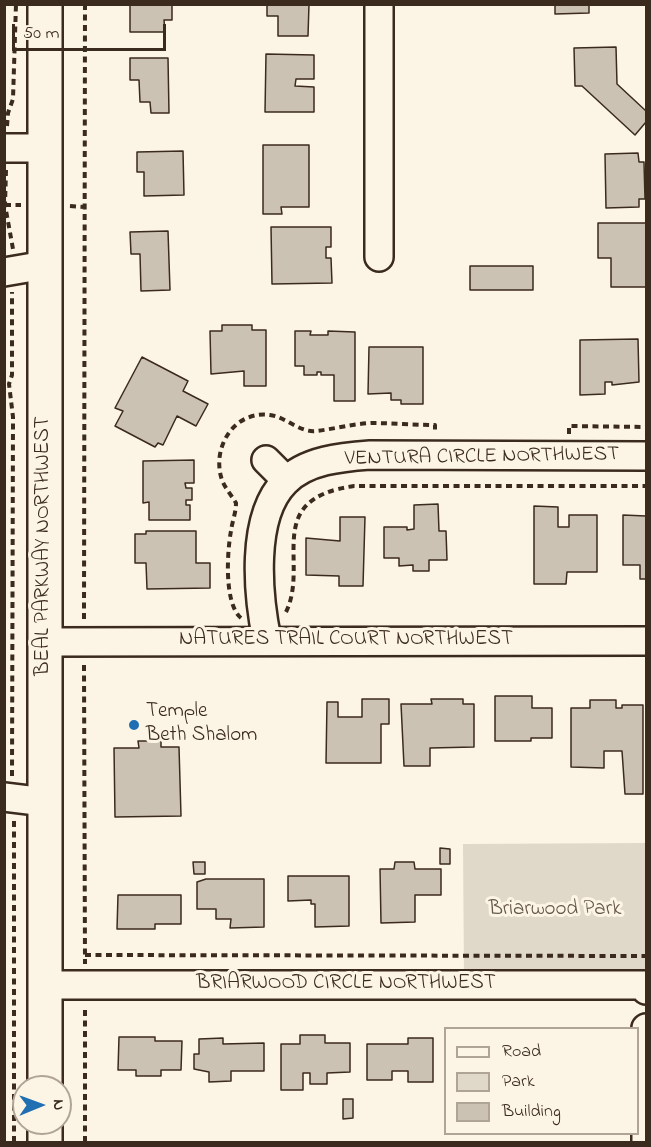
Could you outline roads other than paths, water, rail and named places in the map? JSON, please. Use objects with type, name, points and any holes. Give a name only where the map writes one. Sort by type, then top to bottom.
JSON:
[{"type":"main road","name":"BEAL PARKWAY NORTHWEST","points":[[45,4],[45,1075]]},
{"type":"street","points":[[379,4],[379,257]]},
{"type":"street","points":[[6,148],[45,148]]},
{"type":"street","points":[[8,271],[45,265]]},
{"type":"street","name":"VENTURA CIRCLE NORTHWEST","points":[[286,480],[299,471],[341,457],[646,456]]},
{"type":"street","points":[[265,631],[260,596],[261,544],[274,494],[286,480],[266,460]]},
{"type":"street","name":"NATURES TRAIL COURT NORTHWEST","points":[[45,642],[84,642],[265,631],[646,641]]},
{"type":"street","points":[[9,798],[45,802]]},
{"type":"street","name":"BRIARWOOD CIRCLE NORTHWEST","points":[[45,985],[646,988]]},
{"type":"street","points":[[646,1028],[646,1143]]},
{"type":"place","name":"Temple Beth Shalom","points":[[134,725]]},
{"type":"park label","name":"Briarwood Park","points":[[555,911]]}]
